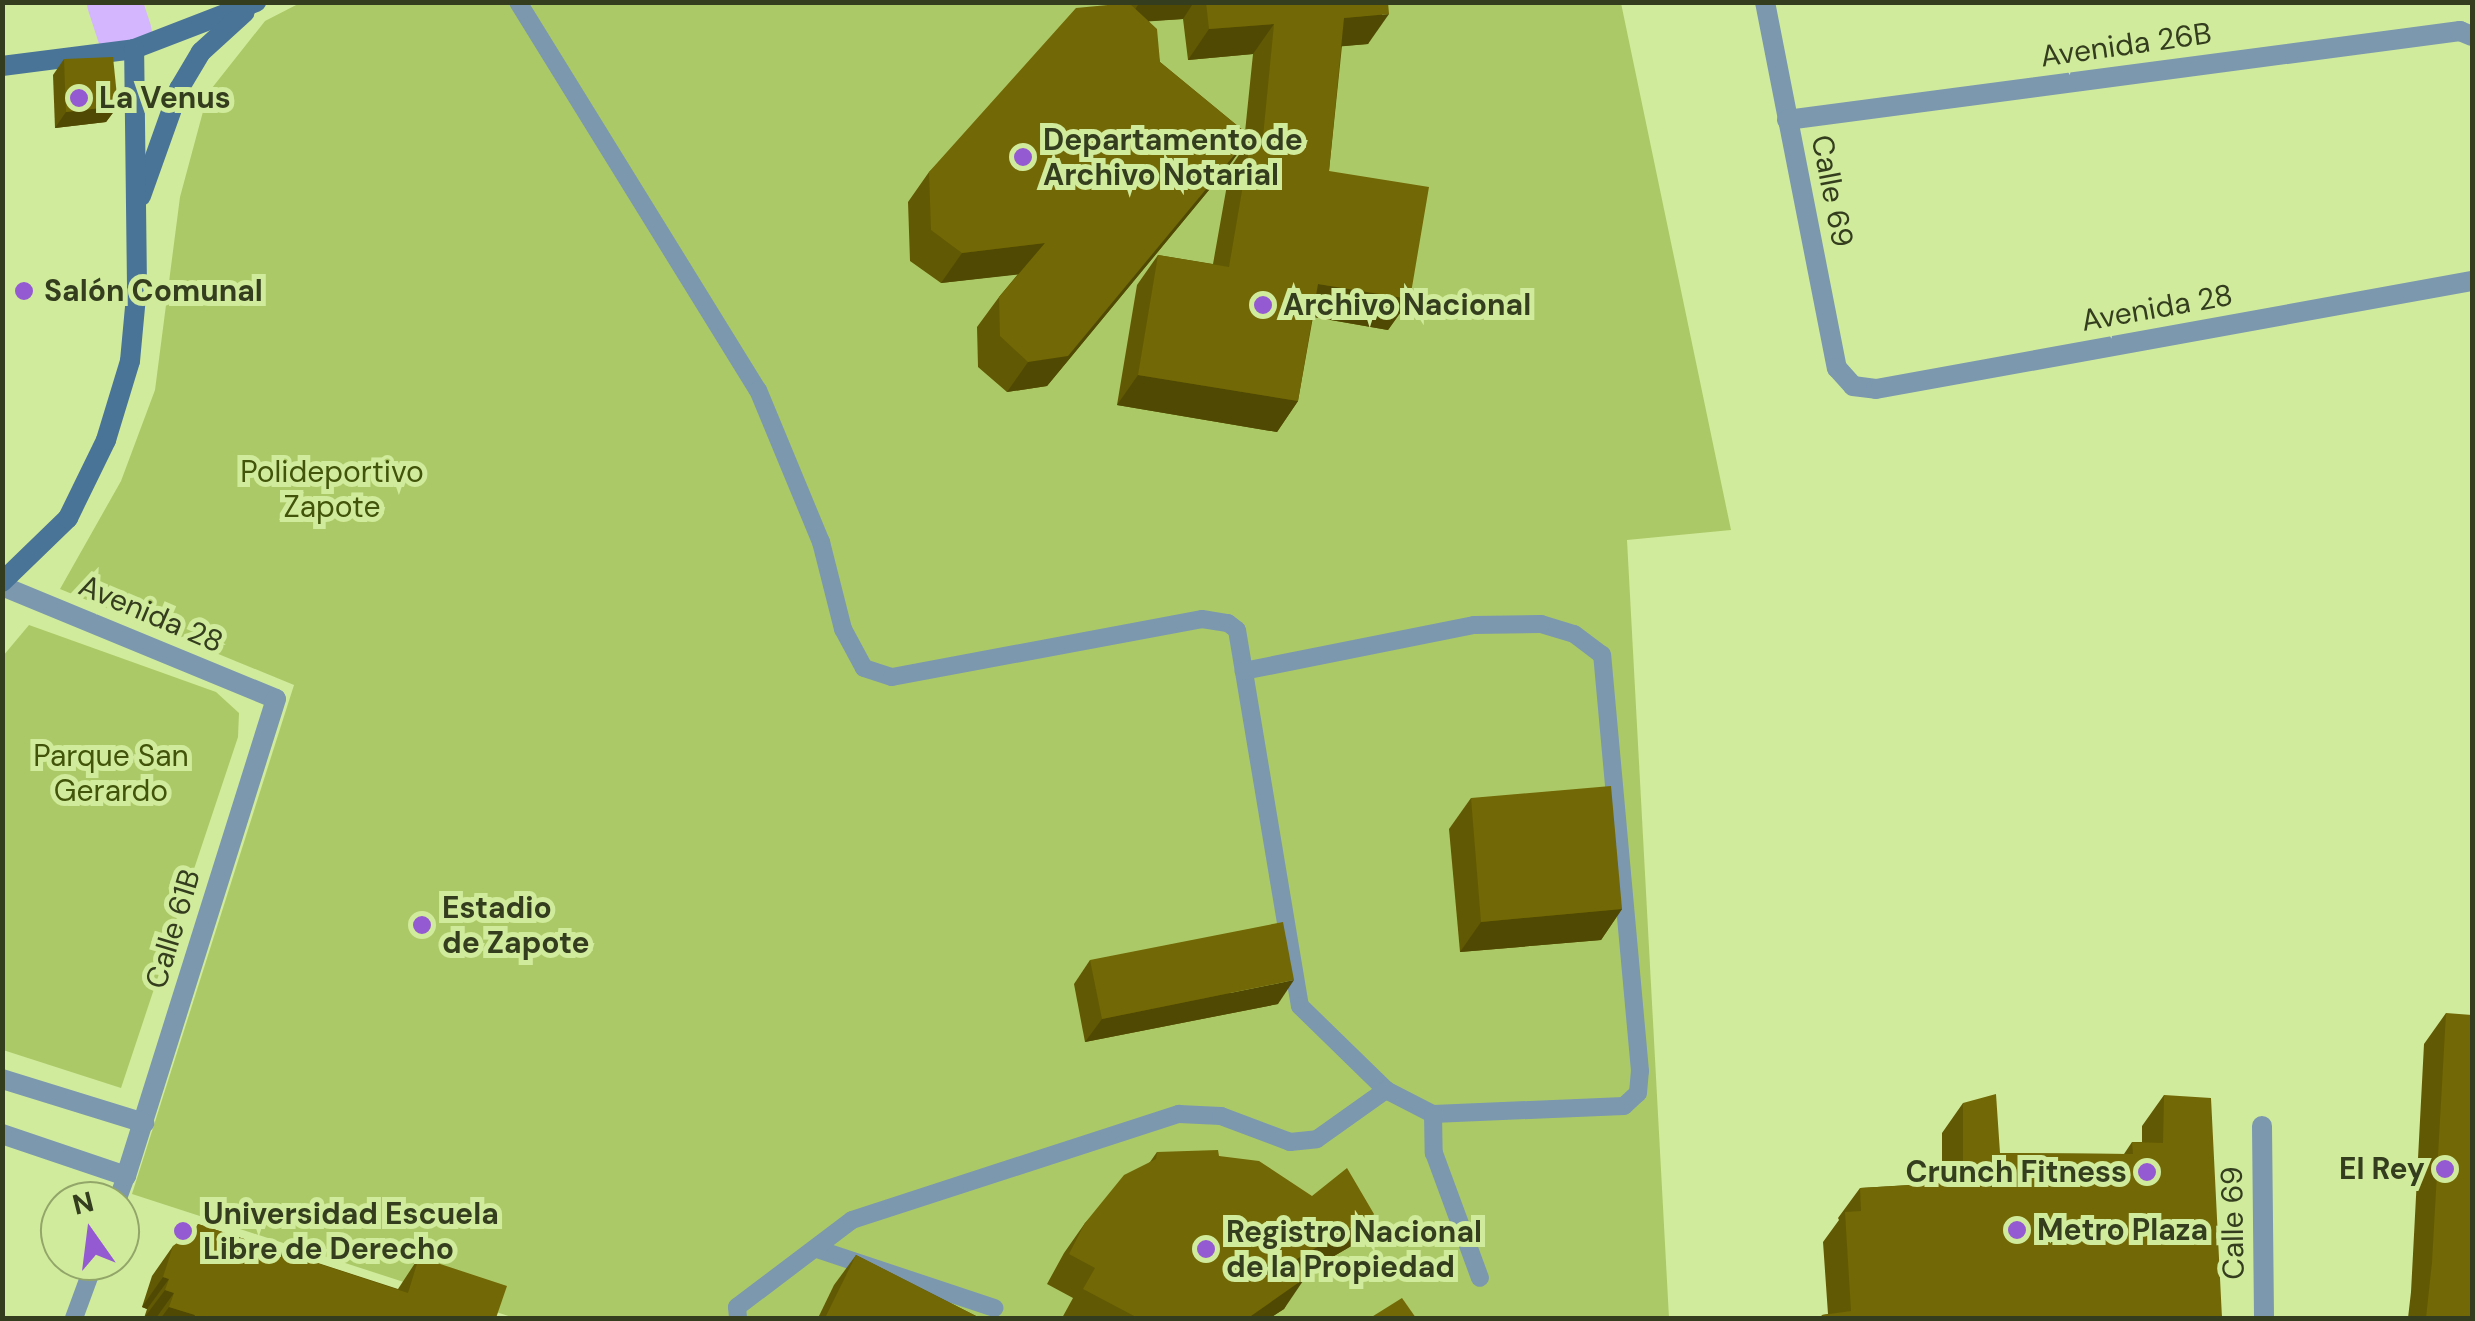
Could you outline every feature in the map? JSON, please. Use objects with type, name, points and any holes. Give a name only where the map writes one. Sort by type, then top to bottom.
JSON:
[{"type":"street","name":"Calle 69","points":[[1765,2],[1838,368],[1852,386]]},
{"type":"street","points":[[2,66],[134,49],[255,3]]},
{"type":"street","points":[[136,214],[179,88],[201,52],[255,3]]},
{"type":"street","name":"Avenida 26B","points":[[1787,120],[2460,31],[2472,36]]},
{"type":"street","points":[[2,584],[68,518],[106,440],[130,360],[136,214],[134,49]]},
{"type":"street","name":"Avenida 28","points":[[1852,386],[1876,389],[2472,281]]},
{"type":"street","name":"Avenida 28","points":[[2,584],[276,699]]},
{"type":"street","name":"Calle 61B","points":[[126,1176],[276,699]]},
{"type":"street","points":[[2,1079],[144,1123]]},
{"type":"street","name":"Calle 69","points":[[2262,1126],[2264,1318]]},
{"type":"street","points":[[2,1134],[126,1176]]},
{"type":"lane","points":[[518,2],[758,390],[821,542],[843,630],[864,668],[892,677],[1202,619],[1237,630],[1300,1006],[1386,1090],[1433,1114],[1624,1106],[1638,1093],[1602,655],[1574,634],[1541,624],[1474,625],[1244,670]]},
{"type":"lane","points":[[738,1318],[737,1306],[852,1220],[1179,1114],[1221,1116],[1290,1142],[1317,1139],[1386,1090]]},
{"type":"lane","points":[[1433,1114],[1434,1152],[1480,1278]]},
{"type":"lane","points":[[124,1181],[126,1176]]},
{"type":"lane","points":[[818,1249],[994,1308]]},
{"type":"lane","points":[[74,1318],[88,1281]]},
{"type":"green space","name":"Polideportivo Zapote","points":[[300,3],[1621,3],[1731,530],[1627,540],[1669,1318],[515,1318],[140,1197],[140,1181],[136,1181],[294,685],[60,589],[121,481],[155,390],[180,197],[208,93],[265,21]]},
{"type":"green space","name":"Parque San Gerardo","points":[[29,625],[216,692],[239,713],[238,737],[121,1088],[3,1050],[3,656]]},
{"type":"building","points":[[1206,2],[1388,2],[1389,14],[1344,18],[1329,171],[1429,187],[1410,299],[1318,284],[1298,401],[1138,375],[1158,255],[1229,267],[1251,138],[1262,147],[1274,24],[1209,29]]},
{"type":"building","points":[[1129,3],[1157,29],[1160,62],[1250,136],[1068,356],[1028,362],[1000,336],[999,297],[1045,243],[962,253],[931,230],[929,172],[1076,8]]},
{"type":"building","points":[[113,57],[118,106],[66,112],[64,59]]},
{"type":"building","points":[[1611,786],[1622,909],[1481,922],[1471,798]]},
{"type":"building","points":[[1283,922],[1294,980],[1102,1019],[1090,960]]},
{"type":"building","name":"El Rey","points":[[2446,1013],[2472,1015],[2472,1318],[2426,1318]]},
{"type":"building","name":"Metro Plaza","points":[[1996,1094],[2000,1153],[2133,1154],[2132,1142],[2163,1143],[2164,1095],[2211,1098],[2222,1318],[1822,1318],[1851,1311],[1845,1212],[1861,1211],[1860,1188],[1963,1182],[1963,1103]]},
{"type":"building","name":"Registro Nacional de la Propiedad","points":[[1218,1150],[1219,1156],[1259,1161],[1312,1196],[1347,1168],[1374,1214],[1295,1260],[1305,1278],[1248,1318],[1138,1318],[1083,1289],[1095,1268],[1069,1254],[1085,1223],[1124,1175],[1156,1159],[1157,1152]]},
{"type":"building","points":[[198,1224],[408,1293],[419,1257],[507,1286],[496,1318],[194,1318],[195,1315],[169,1307],[174,1293],[165,1290],[169,1279],[163,1277],[173,1246],[182,1239],[192,1242]]},
{"type":"building","points":[[856,1255],[980,1318],[825,1318]]},
{"type":"building","points":[[1402,1298],[1416,1318],[1370,1318]]},
{"type":"waterway","points":[[114,2],[124,32]]},
{"type":"place","name":"La Venus","points":[[79,98]]},
{"type":"place","name":"Departamento de Archivo Notarial","points":[[1023,157]]},
{"type":"place","name":"Salón Comunal","points":[[24,291]]},
{"type":"place","name":"Archivo Nacional","points":[[1263,305]]},
{"type":"place","name":"Estadio de Zapote","points":[[422,925]]},
{"type":"place","name":"El Rey","points":[[2445,1169]]},
{"type":"place","name":"Crunch Fitness","points":[[2147,1172]]},
{"type":"place","name":"Metro Plaza","points":[[2017,1230]]},
{"type":"place","name":"Universidad Escuela Libre de Derecho","points":[[183,1231]]},
{"type":"place","name":"Registro Nacional de la Propiedad","points":[[1206,1249]]}]
